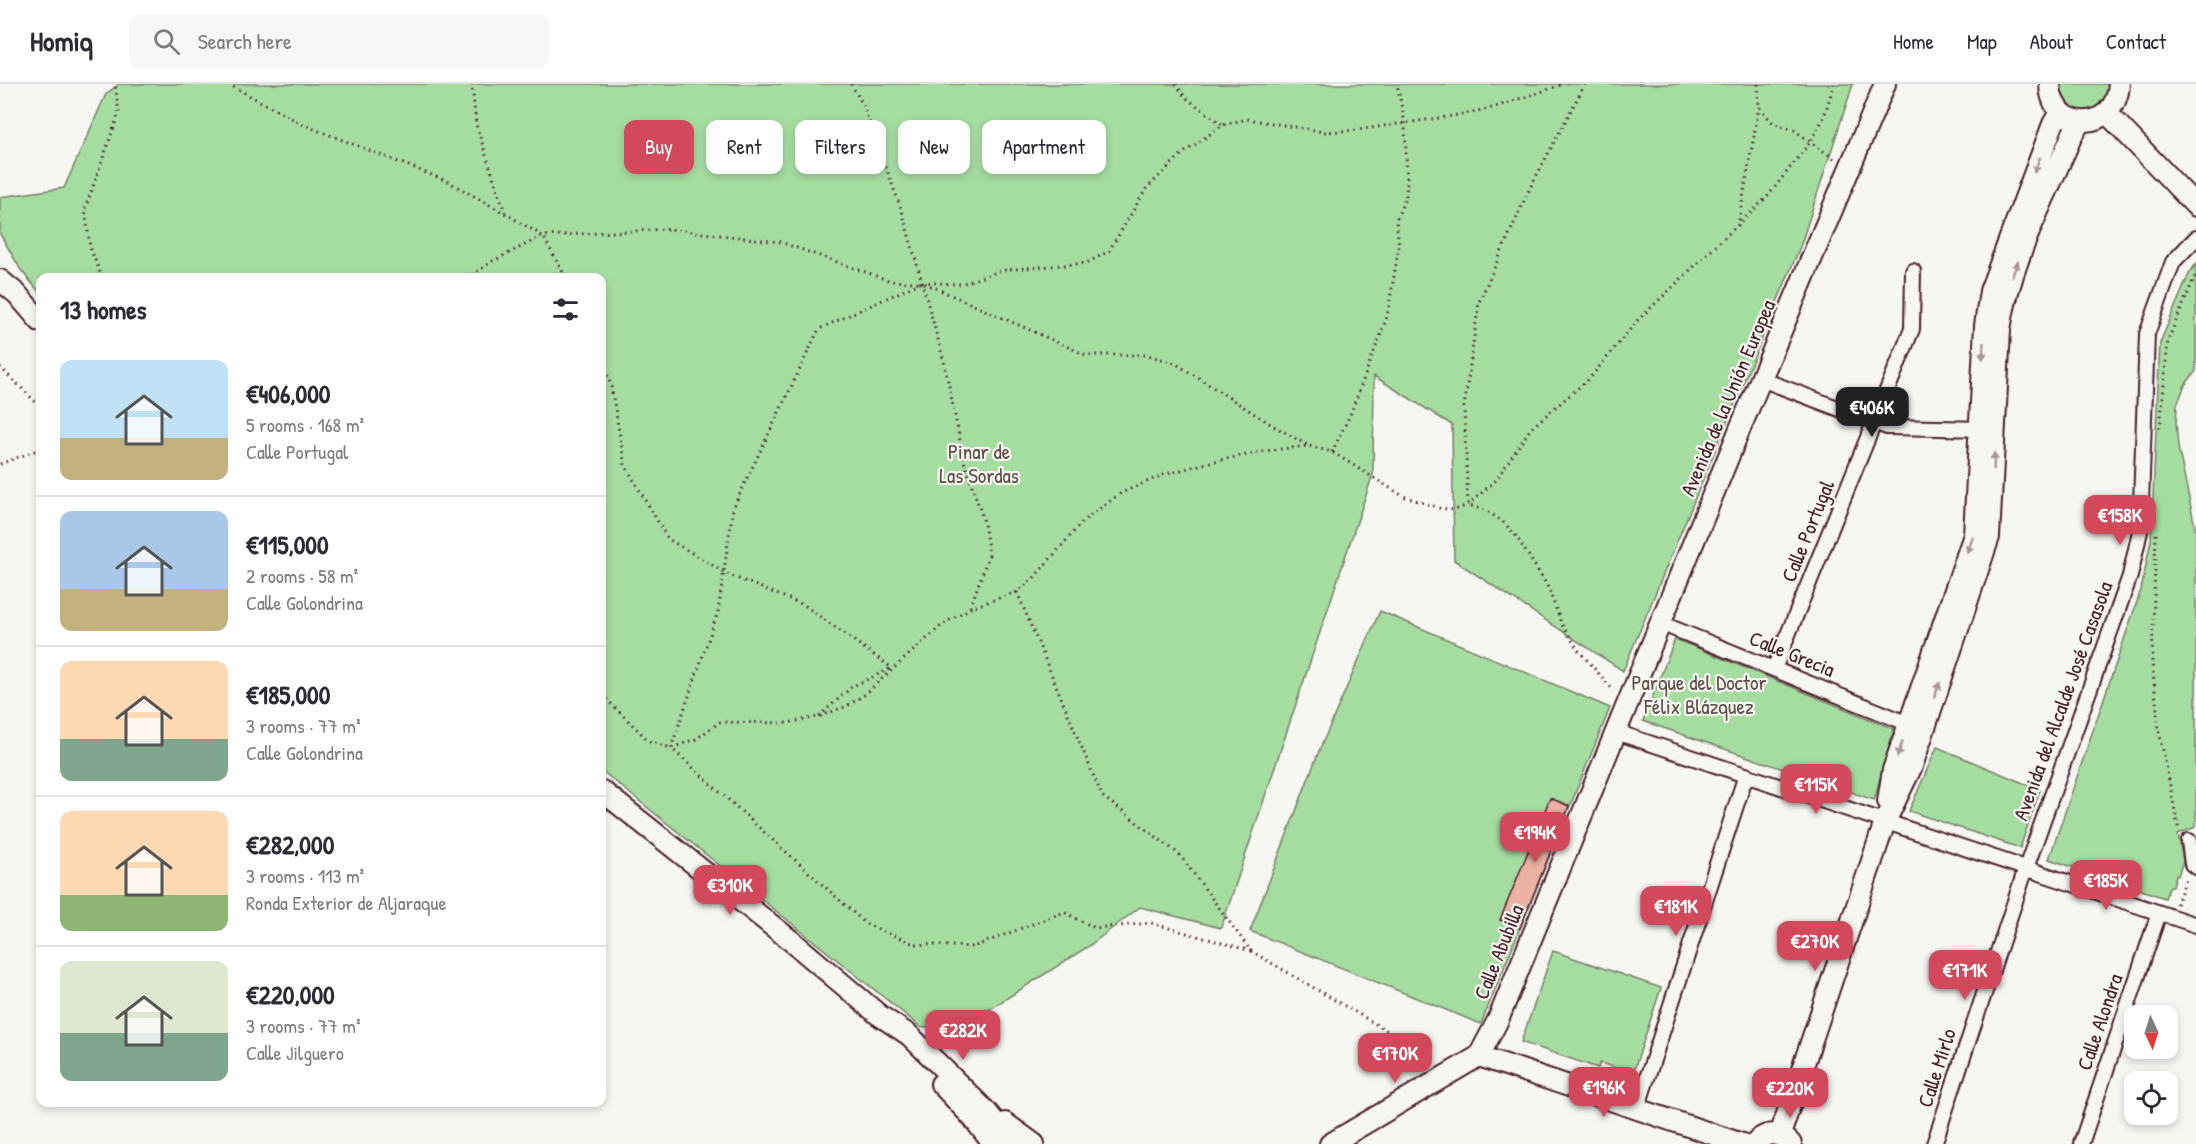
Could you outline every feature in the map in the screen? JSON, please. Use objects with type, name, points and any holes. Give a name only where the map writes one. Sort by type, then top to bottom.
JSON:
[{"type":"street","name":"Avenida de la Unión Europea","points":[[1616,732],[1885,84]]},
{"type":"street","points":[[2050,84],[2054,103],[2061,112],[2081,121],[2091,121],[2108,113],[2115,105],[2119,94],[2119,84]]},
{"type":"street","points":[[1755,1144],[1767,1134],[1786,1139],[1885,822],[1911,766],[1989,537],[1984,326],[1990,291],[2053,124],[2061,112]]},
{"type":"street","points":[[2108,113],[2196,206]]},
{"type":"street","points":[[1885,822],[1893,770],[1974,535],[2000,330],[2011,277],[2073,133],[2081,121]]},
{"type":"street","name":"Avenida del Alcalde José Casasola","points":[[2026,868],[2130,576],[2140,531],[2147,334],[2173,262],[2196,238]]},
{"type":"street","points":[[0,263],[17,294]]},
{"type":"street","name":"Calle Portugal","points":[[1774,669],[1912,329],[1913,271]]},
{"type":"street","points":[[0,280],[17,294],[36,316]]},
{"type":"street","points":[[1761,379],[1887,427],[1988,429]]},
{"type":"street","name":"Calle Grecia","points":[[1660,623],[1909,724]]},
{"type":"street","points":[[1616,732],[2196,925]]},
{"type":"street","name":"Calle Abubilla","points":[[1479,1056],[1498,1020],[1616,732]]},
{"type":"street","points":[[1637,1109],[1746,775]]},
{"type":"street","points":[[606,794],[794,943],[879,1015],[909,1035],[986,1111],[1013,1144]]},
{"type":"street","points":[[2189,841],[2194,866]]},
{"type":"street","name":"Calle Mirlo","points":[[1934,1144],[2026,868]]},
{"type":"street","name":"Calle Alondra","points":[[2081,1144],[2165,915]]},
{"type":"street","points":[[879,1015],[993,1144]]},
{"type":"street","points":[[1330,1144],[1479,1056],[1742,1144]]},
{"type":"street","points":[[986,1111],[1034,1144]]},
{"type":"path","points":[[100,273],[90,247],[85,209],[118,113],[115,84]]},
{"type":"path","points":[[228,84],[304,125],[447,181],[506,214],[543,236],[563,273]]},
{"type":"path","points":[[472,84],[476,125],[506,214]]},
{"type":"path","points":[[851,84],[862,103],[902,210],[945,361],[964,461],[984,522],[988,555],[970,608]]},
{"type":"path","points":[[1176,84],[1185,98],[1223,125]]},
{"type":"path","points":[[1332,452],[1350,415],[1388,317],[1399,246],[1396,220],[1406,196],[1405,123],[1397,84]]},
{"type":"path","points":[[475,273],[493,261],[543,236],[668,229],[780,242],[891,281],[961,284],[1003,270],[1087,263],[1109,251],[1146,189],[1182,154],[1223,125],[1247,119],[1324,132],[1357,130],[1492,108],[1564,84]]},
{"type":"path","points":[[1468,505],[1464,406],[1479,302],[1530,188],[1585,84]]},
{"type":"path","points":[[1738,227],[1759,107],[1758,84]]},
{"type":"path","points":[[671,748],[718,612],[733,508],[819,329],[922,282],[1086,355],[1147,355],[1174,363],[1253,414],[1309,446],[1332,452],[1403,496],[1439,508],[1455,510],[1468,505],[1496,480],[1531,428],[1590,378],[1637,321],[1768,196],[1811,141],[1824,117],[1834,84]]},
{"type":"path","points":[[1759,107],[1773,123],[1794,130],[1835,160],[1852,165]]},
{"type":"path","points":[[2160,430],[2168,340],[2196,274]]},
{"type":"path","points":[[2,369],[36,402]]},
{"type":"path","points":[[606,370],[626,465],[668,539],[724,572],[804,605],[892,668]]},
{"type":"path","points":[[671,748],[696,739],[720,722],[787,723],[818,717],[847,706],[864,695],[942,625],[970,608],[1017,592],[1033,579],[1083,521],[1121,493],[1163,475],[1210,462],[1271,450],[1309,446]]},
{"type":"path","points":[[0,464],[36,450]]},
{"type":"path","points":[[1468,505],[1487,511],[1514,533],[1547,585],[1562,625],[1579,651],[1617,694]]},
{"type":"path","points":[[2156,525],[2152,663],[2159,730],[2178,829],[2189,841]]},
{"type":"path","points":[[1017,592],[1102,796],[1179,854],[1251,951]]},
{"type":"path","points":[[818,717],[854,686],[892,668]]},
{"type":"path","points":[[606,699],[649,741],[671,748],[866,924],[914,944],[973,947],[1064,912],[1095,928],[1151,923],[1251,951],[1455,1070]]},
{"type":"path","points":[[2165,915],[2194,866]]},
{"type":"green space","name":"Pinar de Las Sordas","points":[[119,84],[1853,84],[1800,247],[1623,671],[1454,560],[1452,425],[1374,376],[1373,474],[1221,928],[1140,907],[1089,946],[979,1016],[922,1028],[606,774],[606,273],[36,273],[36,288],[21,270],[0,234],[0,197],[64,188],[106,94]]},
{"type":"green space","points":[[2061,84],[2109,84],[2107,96],[2102,104],[2086,111],[2069,104],[2063,96]]},
{"type":"green space","points":[[2196,264],[2196,371],[2185,385],[2177,405],[2176,423],[2178,447],[2196,531],[2196,827],[2178,834],[2183,861],[2178,876],[2176,875],[2173,886],[2170,886],[2165,898],[2049,859],[2141,590],[2151,540],[2160,343],[2189,274]]},
{"type":"green space","points":[[1380,611],[1610,708],[1481,1024],[1250,931],[1319,751]]},
{"type":"green space","name":"Parque del Doctor Félix Blázquez","points":[[1675,639],[1894,729],[1874,800],[1643,721]]},
{"type":"green space","points":[[1937,747],[2040,790],[2020,848],[1909,811]]},
{"type":"green space","points":[[1553,951],[1661,988],[1633,1073],[1600,1063],[1598,1068],[1521,1042]]},
{"type":"building","points":[[1550,798],[1569,806],[1520,928],[1500,920]]}]
